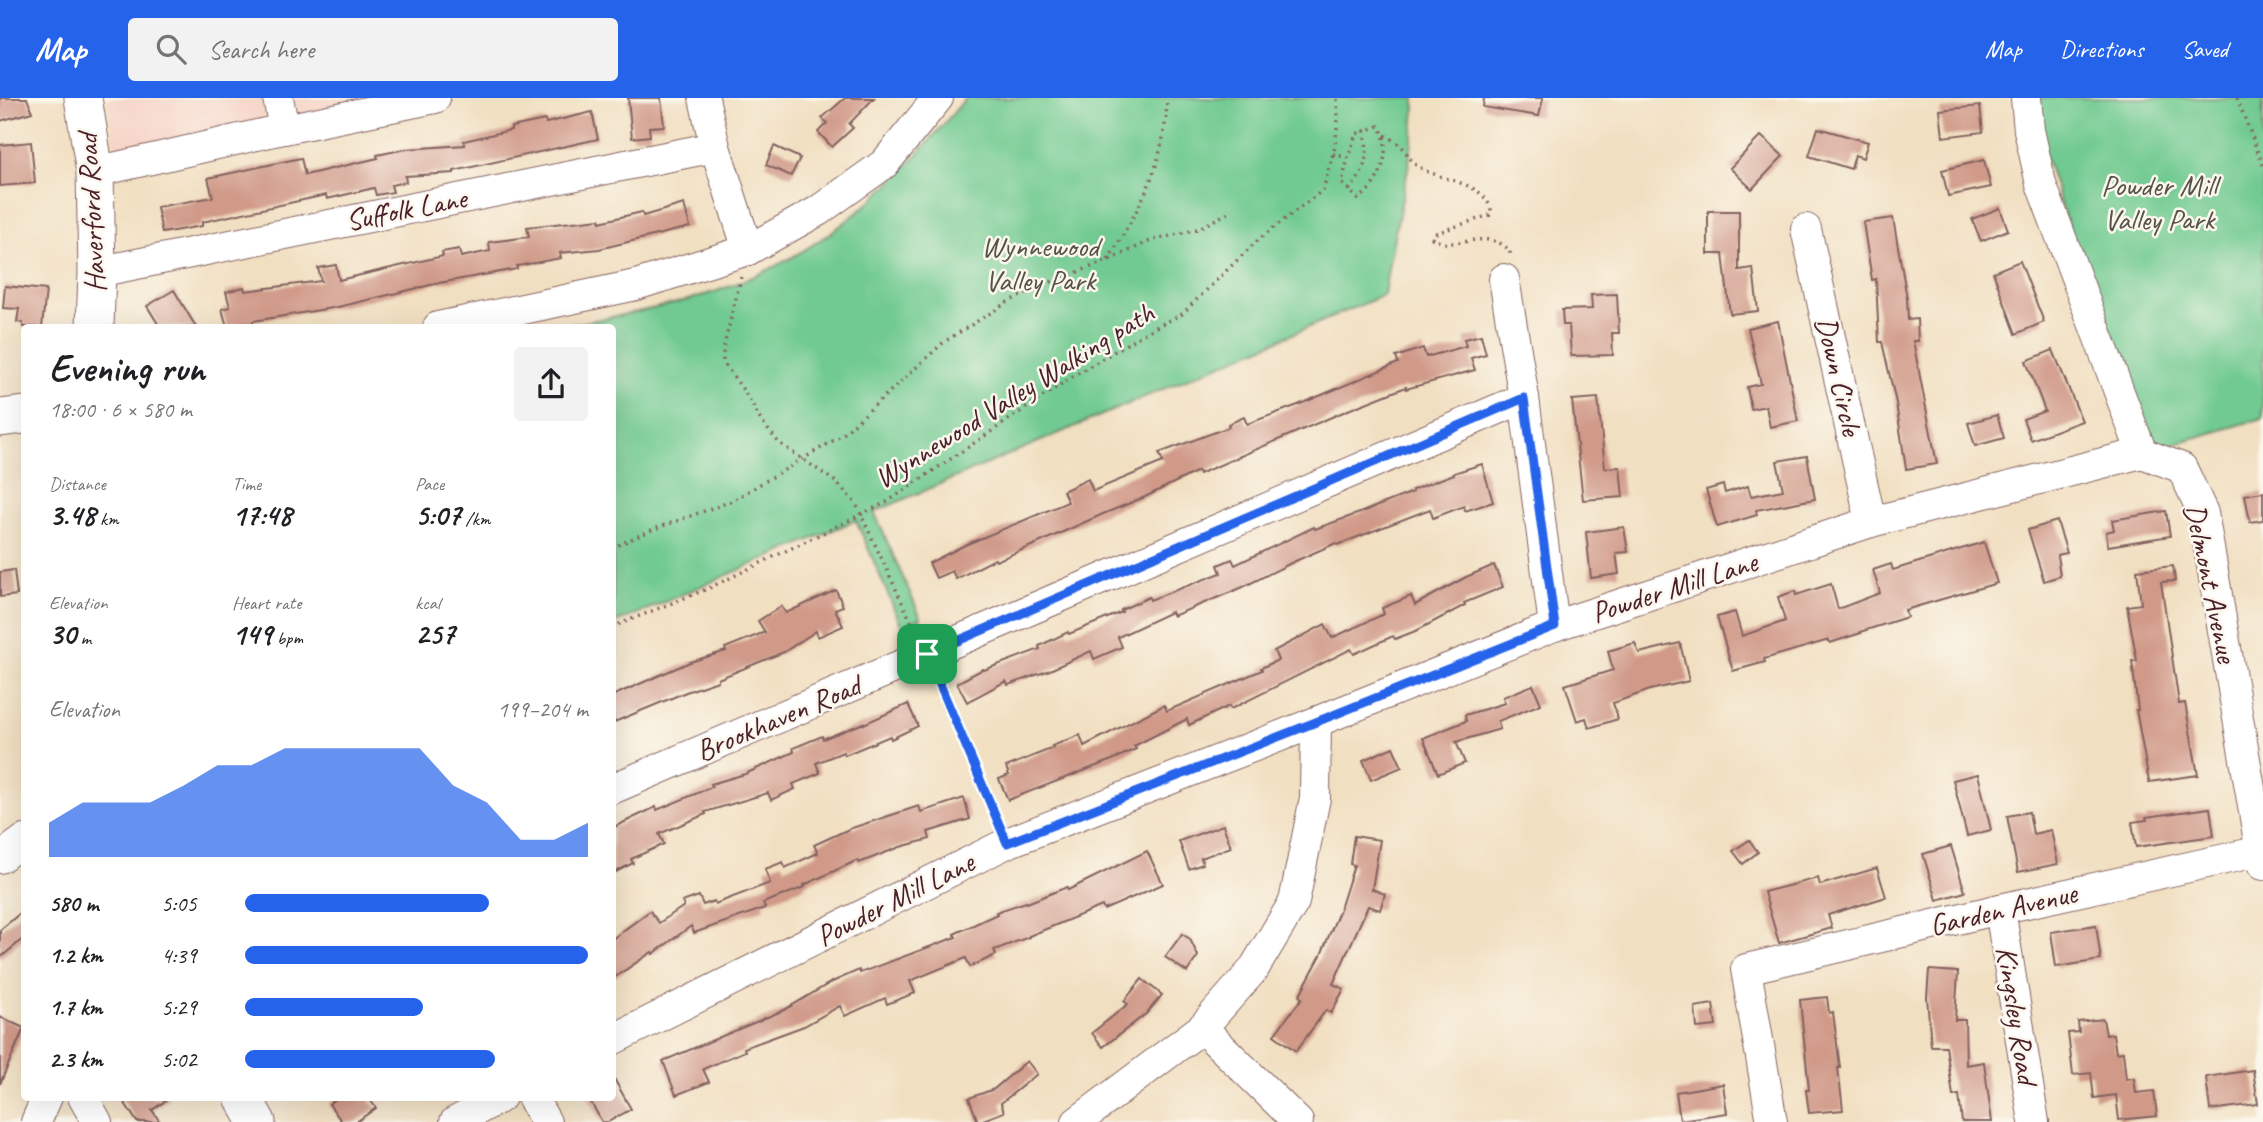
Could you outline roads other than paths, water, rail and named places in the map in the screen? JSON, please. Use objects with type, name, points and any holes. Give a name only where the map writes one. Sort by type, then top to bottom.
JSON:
[{"type":"main road","name":"Haverford Road","points":[[83,98],[95,172],[95,324]]},
{"type":"main road","points":[[0,418],[21,415]]},
{"type":"main road","points":[[245,1101],[257,1122]]},
{"type":"street","points":[[278,98],[284,129]]},
{"type":"street","points":[[704,98],[715,147],[748,250]]},
{"type":"street","points":[[452,324],[636,285],[748,250],[818,211],[884,164],[938,98]]},
{"type":"street","points":[[2026,98],[2029,130],[2041,184],[2142,453]]},
{"type":"street","points":[[95,172],[429,99]]},
{"type":"street","name":"Suffolk Lane","points":[[97,272],[715,147]]},
{"type":"street","name":"Down Circle","points":[[1806,229],[1871,522]]},
{"type":"street","points":[[1504,279],[1524,398],[1555,626]]},
{"type":"street","name":"Brookhaven Road","points":[[616,787],[1524,398]]},
{"type":"street","name":"Powder Mill Lane","points":[[616,1038],[1007,843],[1555,626],[1871,522],[2142,453]]},
{"type":"street","name":"Delmont Avenue","points":[[2142,453],[2182,468],[2203,513],[2262,858]]},
{"type":"street","points":[[1077,1122],[1202,1028],[1253,970],[1294,902],[1315,798],[1316,722]]},
{"type":"street","points":[[0,858],[21,842]]},
{"type":"street","name":"Garden Avenue","points":[[1772,1122],[1746,969],[2000,909],[2262,858]]},
{"type":"street","name":"Kingsley Road","points":[[2000,909],[2035,1122]]},
{"type":"street","points":[[1202,1028],[1298,1122]]},
{"type":"street","points":[[37,1122],[45,1101]]},
{"type":"street","points":[[85,1101],[97,1122]]},
{"type":"street","points":[[455,1122],[494,1101]]},
{"type":"street","points":[[534,1101],[546,1122]]},
{"type":"park label","name":"Powder Mill Valley Park","points":[[2159,202]]},
{"type":"park label","name":"Wynnewood Valley Park","points":[[1040,263]]}]
